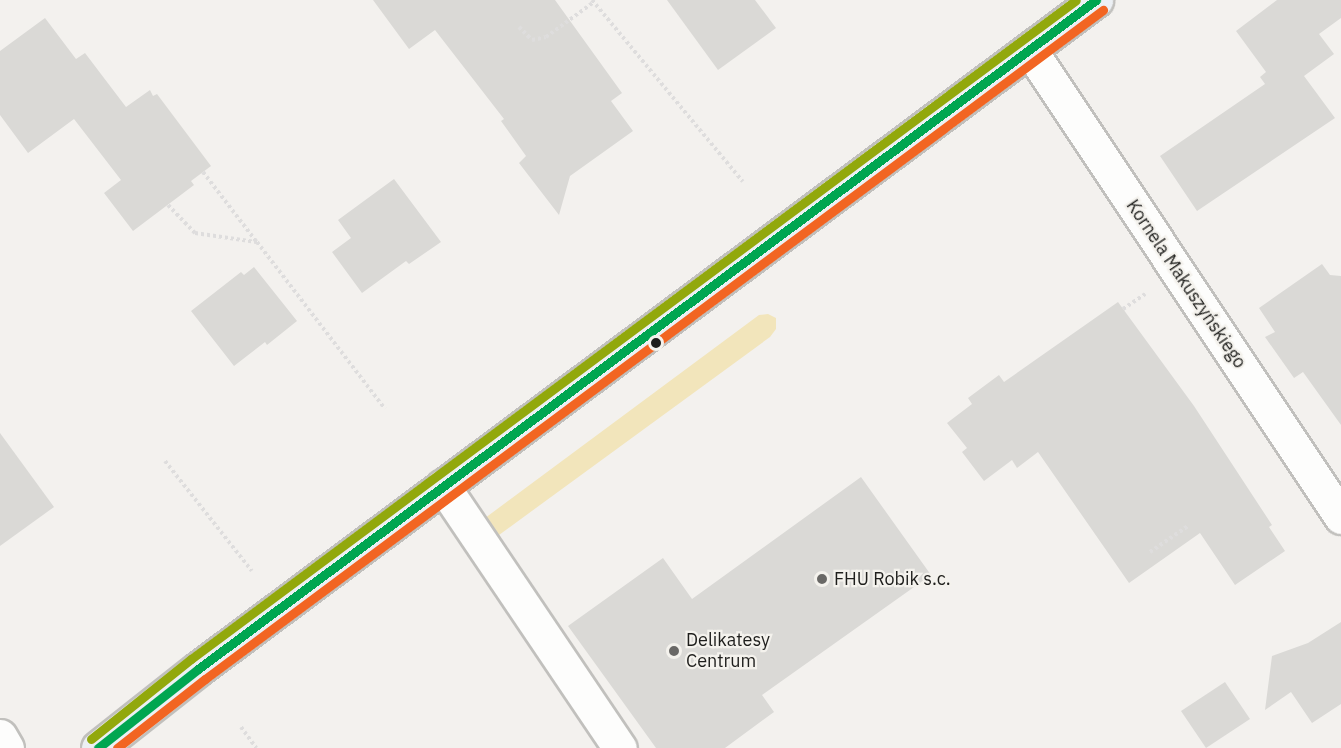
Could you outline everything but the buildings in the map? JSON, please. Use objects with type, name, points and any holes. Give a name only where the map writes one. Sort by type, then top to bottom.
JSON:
[{"type":"main road","points":[[98,748],[198,669],[1096,0]]},
{"type":"street","name":"Kornela Makuszyńskiego","points":[[1030,50],[1341,517]]},
{"type":"street","points":[[443,486],[620,748]]},
{"type":"street","points":[[0,736],[7,748]]},
{"type":"path","points":[[519,27],[532,40],[546,37],[593,1],[743,182]]},
{"type":"path","points":[[203,172],[385,409]]},
{"type":"path","points":[[168,205],[195,233],[257,242]]},
{"type":"path","points":[[1123,309],[1150,291]]},
{"type":"path","points":[[165,460],[252,571]]},
{"type":"path","points":[[1149,552],[1188,526]]},
{"type":"path","points":[[241,727],[256,748]]},
{"type":"shaded area","points":[[768,314],[776,318],[776,329],[770,337],[499,535],[501,540],[494,542],[477,524],[759,315]]},
{"type":"transit line","points":[[91,739],[191,659],[1076,0]]},
{"type":"transit line","points":[[98,748],[198,669],[1096,0]]},
{"type":"transit line","points":[[117,748],[205,679],[1103,10]]},
{"type":"place","name":"FHU Robik s.c.","points":[[822,579]]},
{"type":"place","name":"Delikatesy Centrum","points":[[674,651]]}]
